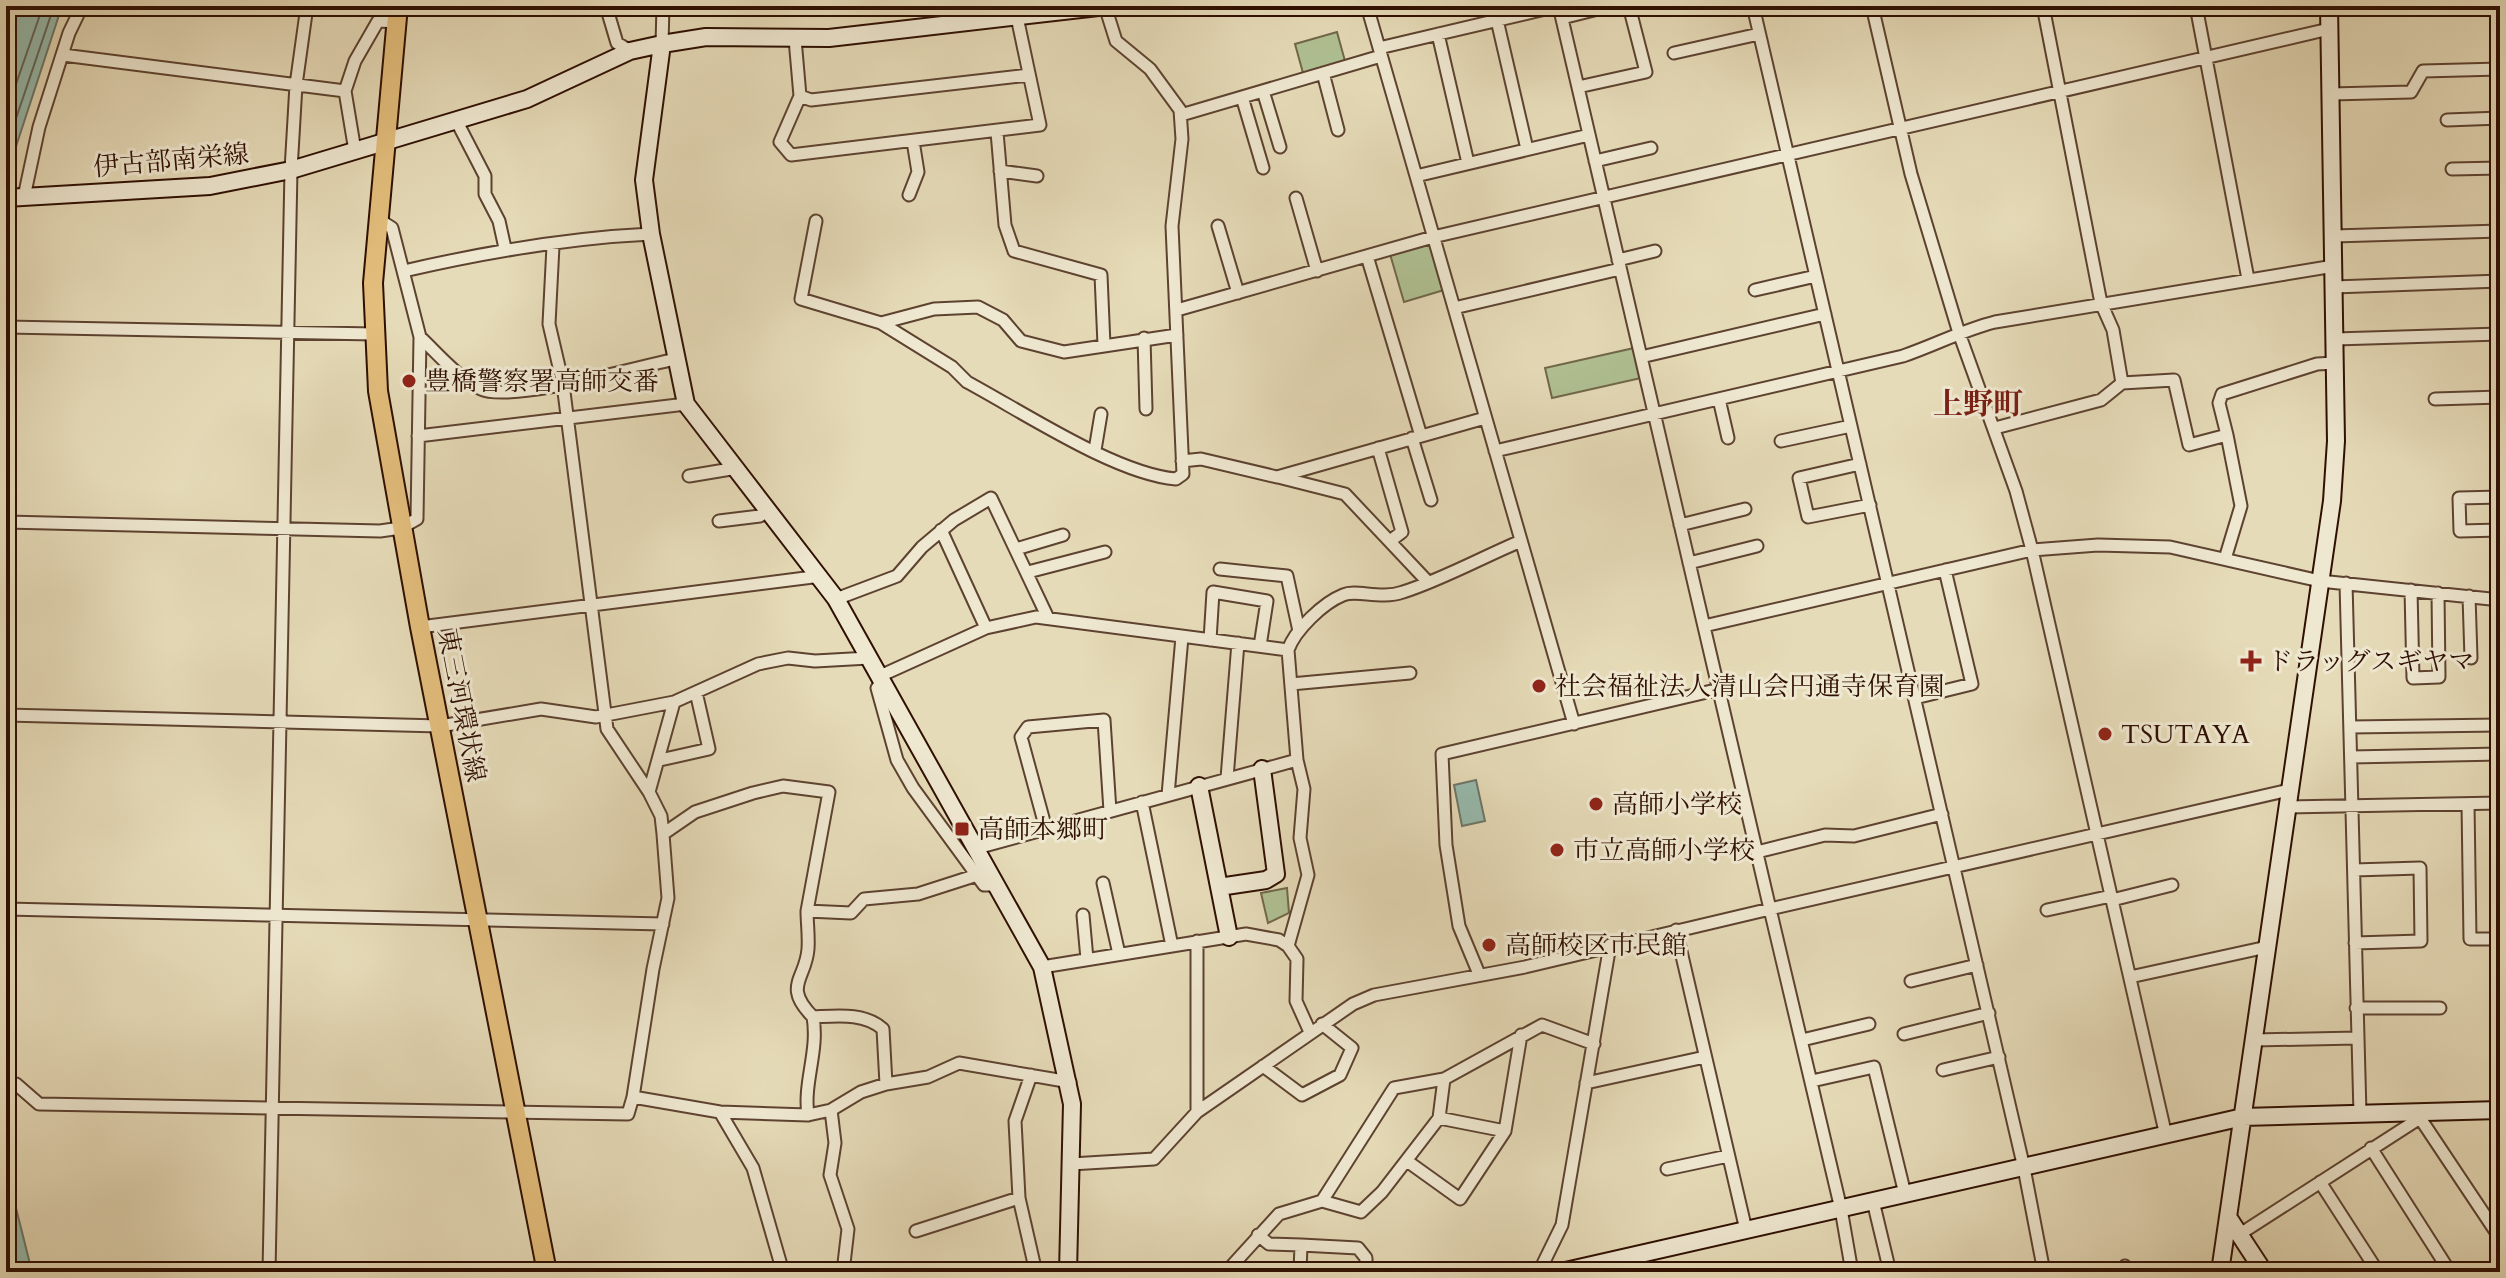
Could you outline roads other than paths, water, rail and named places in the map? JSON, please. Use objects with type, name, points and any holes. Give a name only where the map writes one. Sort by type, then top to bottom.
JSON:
[{"type":"main road","name":"東三河環状線","points":[[398,14],[378,219],[374,334],[386,451],[547,1272]]},
{"type":"street","points":[[24,197],[39,127],[82,6]]},
{"type":"street","points":[[269,1272],[291,170],[296,85],[307,6]]},
{"type":"street","points":[[606,6],[617,43],[630,51]]},
{"type":"street","points":[[663,6],[662,44],[645,163],[651,234],[686,404],[836,599],[1042,967],[1070,1082],[1068,1271]]},
{"type":"street","points":[[384,143],[527,99],[630,51],[662,44],[706,37],[795,39],[1106,6],[1116,41],[1150,69],[1174,98],[1181,115],[1172,226],[1183,474],[1176,479],[1152,477],[967,382],[952,367],[881,323],[801,299],[816,221]]},
{"type":"street","points":[[1367,6],[1574,724]]},
{"type":"street","points":[[1181,115],[1323,73],[1438,34],[1497,20],[1610,6]]},
{"type":"street","points":[[1578,87],[1646,72],[1629,6]]},
{"type":"street","points":[[1753,6],[1989,1013],[2044,1272]]},
{"type":"street","points":[[1872,6],[1900,128],[1959,333],[1995,428],[2032,550],[2166,1136]]},
{"type":"street","points":[[2043,6],[2101,303],[2113,330],[2122,383]]},
{"type":"street","points":[[2196,6],[2208,56],[2248,279]]},
{"type":"street","points":[[2220,1272],[2332,501],[2335,339],[2329,6]]},
{"type":"street","points":[[1559,10],[1812,1081],[1852,1272]]},
{"type":"street","points":[[355,151],[345,91],[355,61],[378,21],[398,14]]},
{"type":"street","points":[[795,39],[800,96],[780,142],[791,155],[1040,125],[1017,17]]},
{"type":"street","points":[[1497,20],[1527,149]]},
{"type":"street","points":[[1177,310],[1433,237],[2329,29]]},
{"type":"street","points":[[1438,34],[1468,163]]},
{"type":"street","points":[[1674,53],[1759,34]]},
{"type":"street","points":[[63,55],[345,91]]},
{"type":"street","points":[[2331,94],[2411,92],[2423,71],[2500,69]]},
{"type":"street","points":[[1323,73],[1338,130]]},
{"type":"street","points":[[800,96],[811,100],[1029,75]]},
{"type":"street","points":[[1263,91],[1280,147]]},
{"type":"street","points":[[1242,97],[1263,168]]},
{"type":"street","points":[[2447,120],[2500,118]]},
{"type":"street","points":[[456,120],[485,176],[485,194],[499,221],[505,248]]},
{"type":"street","points":[[997,132],[1005,225],[1014,251],[1101,275],[1104,345]]},
{"type":"street","points":[[1416,176],[1589,135]]},
{"type":"street","points":[[909,195],[918,172],[913,141]]},
{"type":"street","name":"伊古部南栄線","points":[[6,198],[210,186],[291,170],[384,143]]},
{"type":"street","points":[[1595,161],[1651,148]]},
{"type":"street","points":[[2452,169],[2500,168]]},
{"type":"street","points":[[1000,171],[1037,176]]},
{"type":"street","points":[[1296,198],[1317,271]]},
{"type":"street","points":[[6,522],[401,528],[417,519],[420,337],[392,228],[378,219]]},
{"type":"street","points":[[1218,226],[1238,293]]},
{"type":"street","points":[[2334,236],[2500,231]]},
{"type":"street","points":[[404,271],[505,248],[553,246],[580,237],[651,234]]},
{"type":"street","points":[[16,1084],[39,1104],[628,1114],[668,898],[663,834],[661,816],[649,792],[607,729],[563,384],[549,324],[553,246]]},
{"type":"street","points":[[1454,308],[1619,264],[1655,251]]},
{"type":"street","points":[[1367,256],[1431,500]]},
{"type":"street","points":[[1495,451],[1903,356],[1954,338],[1959,333],[2101,303],[2334,266]]},
{"type":"street","points":[[1755,290],[1816,276]]},
{"type":"street","points":[[2334,287],[2500,281]]},
{"type":"street","points":[[881,323],[934,309],[978,307],[1003,320],[1021,341],[1064,352],[1177,335]]},
{"type":"street","points":[[1641,357],[1825,314]]},
{"type":"street","points":[[6,327],[289,335],[374,334]]},
{"type":"street","points":[[2335,339],[2500,334]]},
{"type":"street","points":[[420,337],[460,377],[484,391],[507,393],[675,359]]},
{"type":"street","points":[[1144,338],[1146,409]]},
{"type":"street","points":[[2225,559],[2241,506],[2219,403],[2222,394],[2317,364],[2335,363]]},
{"type":"street","points":[[1995,428],[2101,400],[2122,383],[2174,380],[2189,445],[2227,435]]},
{"type":"street","points":[[2435,399],[2500,397]]},
{"type":"street","points":[[1719,399],[1728,438]]},
{"type":"street","points":[[418,436],[686,404]]},
{"type":"street","points":[[1095,450],[1101,414]]},
{"type":"street","points":[[1277,477],[1485,418]]},
{"type":"street","points":[[1781,441],[1851,426]]},
{"type":"street","points":[[1378,448],[1402,532],[1390,541]]},
{"type":"street","points":[[1182,461],[1201,459],[1345,494],[1427,581]]},
{"type":"street","points":[[1860,464],[1799,478],[1808,517],[1870,505]]},
{"type":"street","points":[[689,476],[737,468]]},
{"type":"street","points":[[2500,497],[2459,498],[2460,531],[2500,530]]},
{"type":"street","points":[[836,599],[897,576],[941,530],[991,498],[1048,618]]},
{"type":"street","points":[[719,521],[760,516],[769,509]]},
{"type":"street","points":[[1680,525],[1745,509]]},
{"type":"street","points":[[941,530],[986,628]]},
{"type":"street","points":[[1016,549],[1063,535]]},
{"type":"street","points":[[1288,946],[1308,875],[1300,838],[1304,789],[1297,760],[1288,650],[1299,631],[1340,596],[1351,592],[1378,598],[1405,592],[1521,541]]},
{"type":"street","points":[[1704,626],[2032,550],[2142,545],[2225,559],[2320,581],[2500,600]]},
{"type":"street","points":[[1689,563],[1757,546]]},
{"type":"street","points":[[1028,572],[1105,552]]},
{"type":"street","points":[[1220,569],[1287,576],[1299,631]]},
{"type":"street","points":[[1915,698],[1972,684],[1945,570]]},
{"type":"street","points":[[420,627],[821,576]]},
{"type":"street","points":[[2346,583],[2360,1114]]},
{"type":"street","points":[[2411,590],[2413,678],[2439,677],[2438,593]]},
{"type":"street","points":[[1210,640],[1213,592],[1267,601],[1260,646]]},
{"type":"street","points":[[2469,596],[2471,658]]},
{"type":"street","points":[[998,885],[984,885],[974,876],[957,844],[913,788],[897,760],[877,688],[881,679],[986,628],[1036,617],[1288,650]]},
{"type":"street","points":[[1168,795],[1182,637]]},
{"type":"street","points":[[1227,778],[1238,643]]},
{"type":"street","points":[[6,715],[440,726],[541,709],[596,717],[674,702],[758,664],[788,658],[815,661],[869,658]]},
{"type":"street","points":[[1291,684],[1410,673]]},
{"type":"street","points":[[1479,974],[1459,926],[1446,845],[1442,754],[1720,689]]},
{"type":"street","points":[[660,760],[709,749],[696,692]]},
{"type":"street","points":[[649,792],[674,702]]},
{"type":"street","points":[[1046,829],[1021,737],[1028,727],[1104,720],[1110,811]]},
{"type":"street","points":[[2350,727],[2500,725]]},
{"type":"street","points":[[2351,757],[2500,754]]},
{"type":"street","points":[[977,848],[1297,760]]},
{"type":"street","points":[[1219,887],[1266,880],[1276,874],[1262,769]]},
{"type":"street","points":[[663,834],[695,812],[753,793],[783,786],[829,792],[807,911],[808,949],[797,977],[797,989],[803,1008],[813,1017],[816,1038],[806,1099],[808,1115]]},
{"type":"street","points":[[1199,786],[1229,937]]},
{"type":"street","points":[[1071,1164],[1154,1159],[1197,1112],[1322,1024],[1374,995],[1610,945],[2289,790]]},
{"type":"street","points":[[1142,802],[1172,946]]},
{"type":"street","points":[[2287,807],[2500,803]]},
{"type":"street","points":[[2468,804],[2470,939],[2500,939]]},
{"type":"street","points":[[1757,852],[1825,835],[1854,836],[1942,814]]},
{"type":"street","points":[[2354,870],[2420,868],[2421,941],[2355,943]]},
{"type":"street","points":[[807,911],[851,913],[864,899],[918,894],[974,876]]},
{"type":"street","points":[[1103,883],[1119,954]]},
{"type":"street","points":[[2047,910],[2172,885]]},
{"type":"street","points":[[6,909],[663,924]]},
{"type":"street","points":[[1083,915],[1087,959]]},
{"type":"street","points":[[1676,930],[1746,1230]]},
{"type":"street","points":[[1042,967],[1197,941],[1261,935],[1288,946],[1297,959],[1296,1001],[1310,1032]]},
{"type":"street","points":[[1197,941],[1197,1112]]},
{"type":"street","points":[[1539,1272],[1562,1225],[1610,945]]},
{"type":"street","points":[[2130,977],[2267,947]]},
{"type":"street","points":[[1911,981],[1977,965]]},
{"type":"street","points":[[2356,1008],[2440,1008]]},
{"type":"street","points":[[1904,1034],[1989,1013]]},
{"type":"street","points":[[813,1017],[846,1016],[874,1020],[883,1029],[886,1084]]},
{"type":"street","points":[[1263,1066],[1302,1095],[1340,1075],[1352,1048],[1322,1024]]},
{"type":"street","points":[[1802,1040],[1869,1024]]},
{"type":"street","points":[[1322,1201],[1394,1088],[1444,1079],[1489,1057],[1542,1025],[1594,1044]]},
{"type":"street","points":[[1407,1161],[1460,1199],[1505,1131],[1521,1035]]},
{"type":"street","points":[[2254,1040],[2357,1038]]},
{"type":"street","points":[[1586,1083],[1705,1057]]},
{"type":"street","points":[[1943,1070],[1999,1057]]},
{"type":"street","points":[[633,1097],[720,1112],[808,1115],[831,1110],[861,1092],[928,1077],[959,1063],[1070,1082]]},
{"type":"street","points":[[1812,1081],[1874,1067],[1905,1194]]},
{"type":"street","points":[[1031,1075],[1015,1121],[1019,1198],[1034,1270],[1108,1272]]},
{"type":"street","points":[[1218,1272],[1229,1269],[1279,1214],[1322,1201],[1361,1212],[1407,1161],[1439,1118],[1444,1079]]},
{"type":"street","points":[[831,1110],[835,1143],[830,1175],[848,1229],[843,1272]]},
{"type":"street","points":[[1561,1272],[2243,1117],[2421,1115],[2500,1110]]},
{"type":"street","points":[[720,1112],[753,1168],[783,1272]]},
{"type":"street","points":[[2240,1234],[2421,1115]]},
{"type":"street","points":[[2421,1115],[2500,1238]]},
{"type":"street","points":[[1439,1118],[1505,1131]]},
{"type":"street","points":[[2371,1148],[2450,1272]]},
{"type":"street","points":[[1667,1169],[1728,1156]]},
{"type":"street","points":[[2320,1182],[2378,1272]]},
{"type":"street","points":[[916,1231],[945,1225],[1019,1198]]},
{"type":"street","points":[[1873,1201],[1890,1272]]},
{"type":"street","points":[[2228,1217],[2264,1272]]},
{"type":"street","points":[[1258,1235],[1269,1244],[1358,1248],[1366,1258],[1366,1272]]},
{"type":"street","points":[[1300,1272],[1301,1245]]},
{"type":"water","points":[[6,6],[62,6],[6,177]]},
{"type":"water","points":[[1476,780],[1485,821],[1462,826],[1454,785]]},
{"type":"water","points":[[6,1168],[32,1272],[6,1272]]},
{"type":"place","name":"豊橋警察署高師交番","points":[[409,381]]},
{"type":"place","name":"ドラッグスギヤマ","points":[[2251,661]]},
{"type":"place","name":"社会福祉法人清山会円通寺保育園","points":[[1539,686]]},
{"type":"place","name":"TSUTAYA","points":[[2105,734]]},
{"type":"place","name":"高師小学校","points":[[1596,804]]},
{"type":"place","name":"高師本郷町","points":[[962,829]]},
{"type":"place","name":"市立高師小学校","points":[[1557,850]]},
{"type":"place","name":"高師校区市民館","points":[[1489,945]]},
{"type":"district","name":"上野町","points":[[1978,404]]}]
